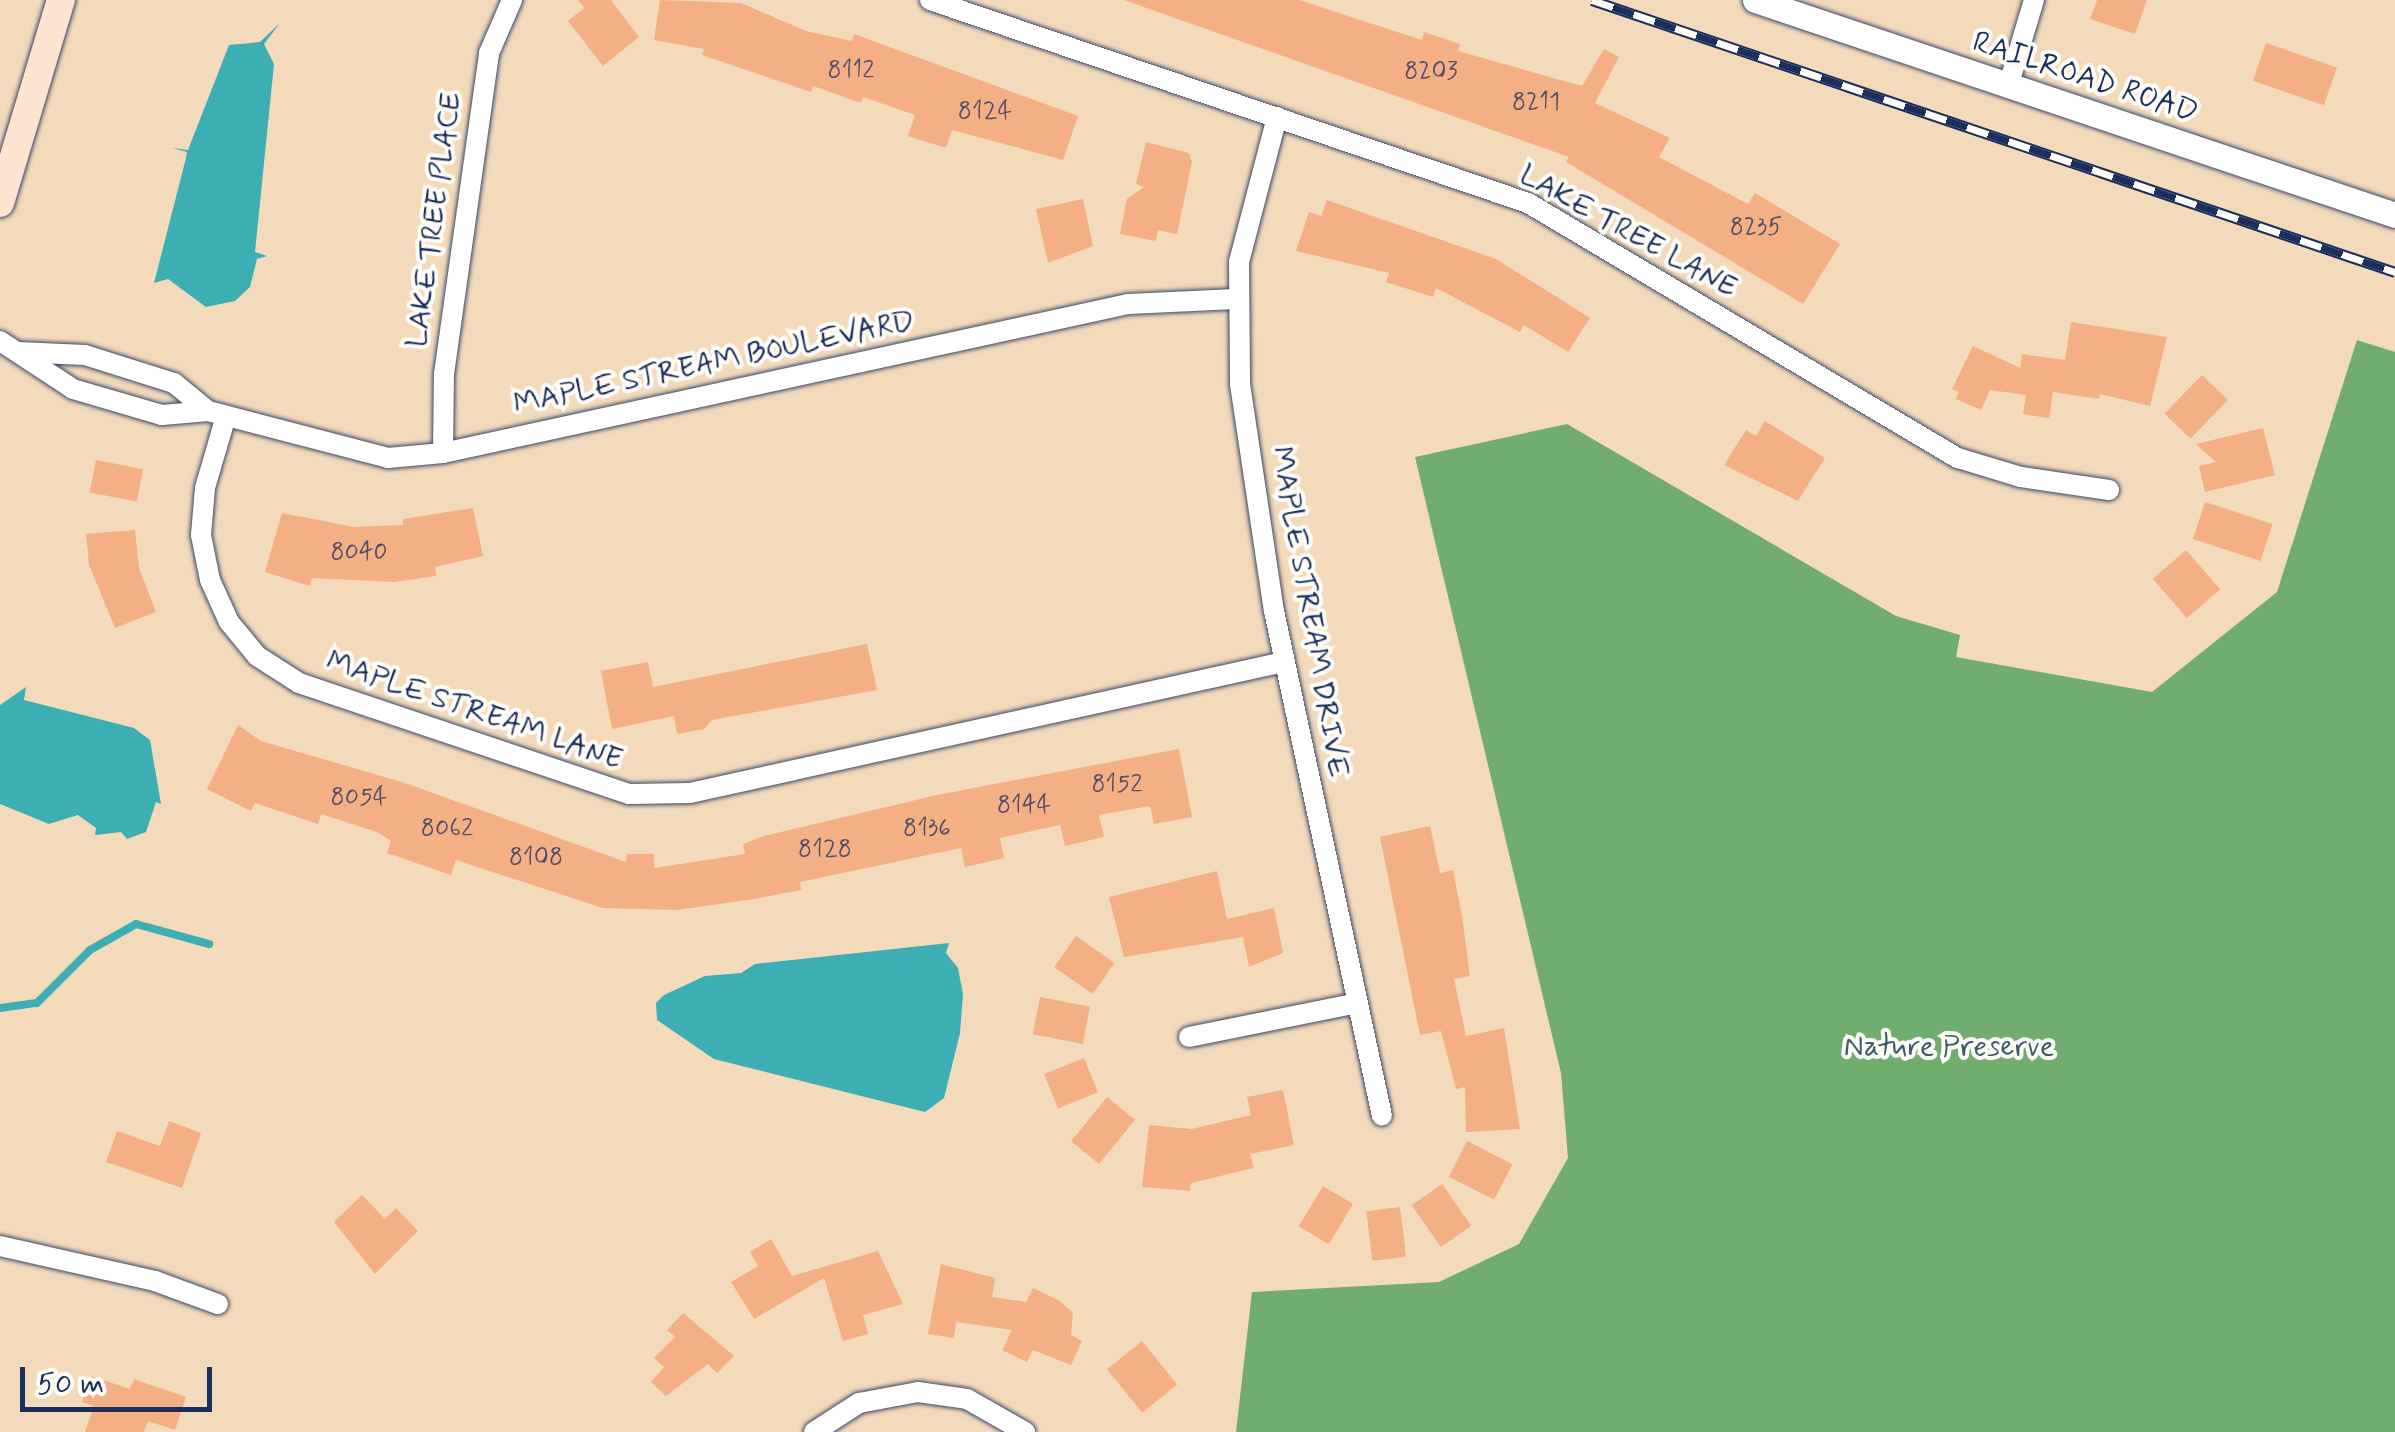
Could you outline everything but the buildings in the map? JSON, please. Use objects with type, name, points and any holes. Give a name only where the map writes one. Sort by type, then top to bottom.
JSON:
[{"type":"main road","points":[[0,203],[62,0]]},
{"type":"street","name":"LAKE TREE PLACE","points":[[444,453],[444,374],[488,54],[512,0]]},
{"type":"street","name":"LAKE TREE LANE","points":[[930,0],[1528,202],[1958,458],[2021,477],[2109,490]]},
{"type":"street","name":"RAILROAD ROAD","points":[[1755,0],[2395,214]]},
{"type":"street","points":[[2008,87],[2034,0]]},
{"type":"street","name":"MAPLE STREAM DRIVE","points":[[1277,117],[1246,218],[1236,299],[1244,420],[1284,662],[1382,1116]]},
{"type":"street","name":"MAPLE STREAM BOULEVARD","points":[[8,347],[73,388],[162,415],[217,414],[388,458],[444,453],[1128,304],[1236,299]]},
{"type":"street","name":"MAPLE STREAM BOULEVARD","points":[[8,347],[102,360],[174,383],[217,414]]},
{"type":"street","name":"MAPLE STREAM LANE","points":[[217,414],[201,535],[210,580],[230,622],[257,656],[299,684],[629,794],[690,792],[1284,662]]},
{"type":"street","points":[[1188,1037],[1357,1003]]},
{"type":"street","points":[[0,1246],[155,1281],[218,1304]]},
{"type":"street","points":[[814,1432],[859,1403],[918,1392],[967,1399],[1025,1432]]},
{"type":"green space","name":"Nature Preserve","points":[[2357,340],[2395,352],[2395,1432],[1236,1432],[1252,1292],[1439,1282],[1519,1244],[1568,1158],[1561,1073],[1415,457],[1567,424],[1896,616],[1960,635],[1956,657],[2152,692],[2277,592]]},
{"type":"water","points":[[280,23],[264,44],[274,64],[255,252],[267,256],[257,259],[250,287],[235,301],[206,307],[168,279],[154,283],[187,152],[172,148],[188,150],[229,45],[260,42]]},
{"type":"water","points":[[26,687],[24,700],[134,728],[150,740],[161,804],[156,802],[146,832],[127,839],[121,832],[95,835],[96,828],[78,815],[49,824],[0,804],[0,705]]},
{"type":"water","points":[[949,943],[946,953],[958,968],[963,994],[960,1033],[944,1098],[925,1112],[714,1059],[657,1020],[656,1003],[664,995],[705,976],[741,973],[755,964]]},
{"type":"waterway","points":[[0,1008],[37,1003],[90,950],[136,924],[209,944]]},
{"type":"railway","points":[[1592,0],[2395,272]]}]
